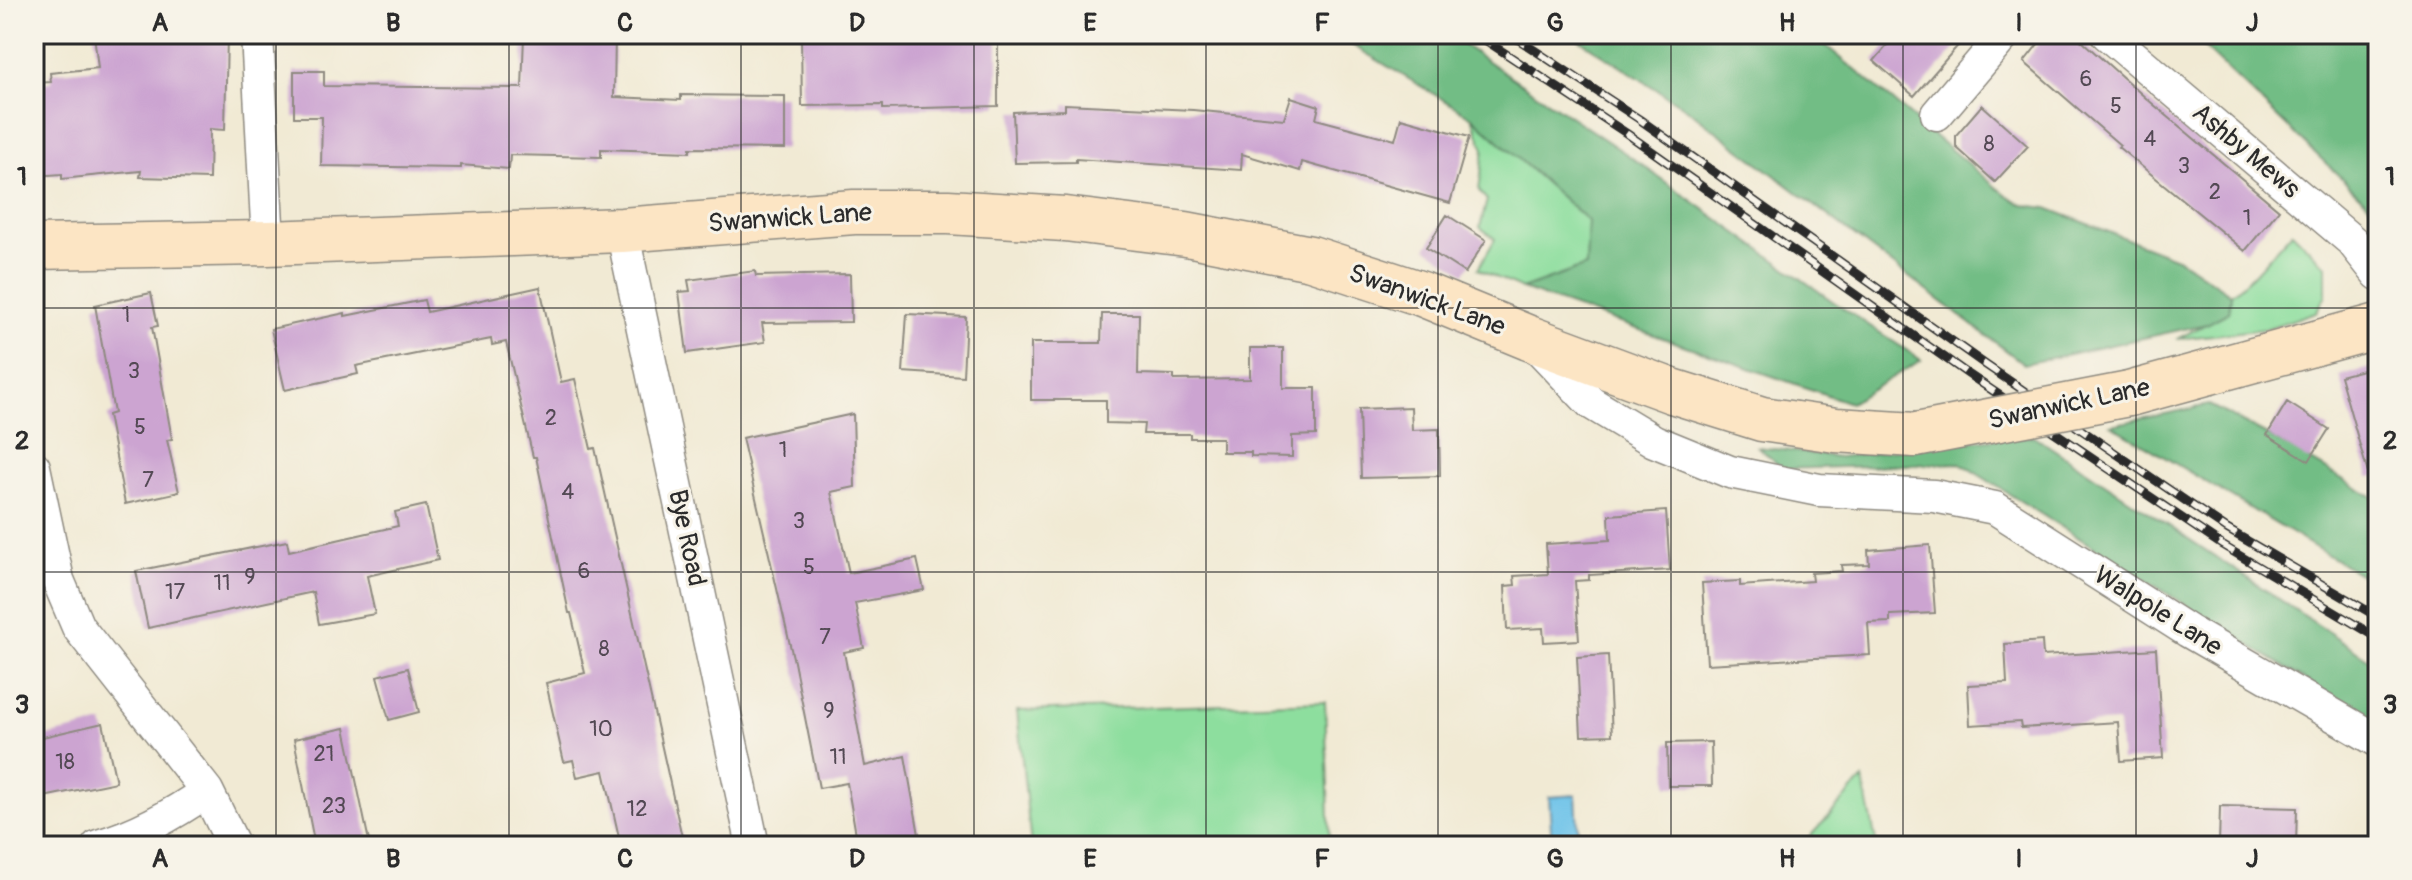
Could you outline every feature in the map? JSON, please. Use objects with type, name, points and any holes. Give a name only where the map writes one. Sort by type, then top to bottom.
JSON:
[{"type":"street","points":[[257,34],[268,243]]},
{"type":"street","points":[[1937,114],[2005,34]]},
{"type":"street","name":"Ashby Mews","points":[[2107,34],[2352,241],[2378,274]]},
{"type":"street","name":"Swanwick Lane","points":[[34,247],[268,243],[622,230],[854,212],[948,212],[1080,221],[1186,234],[1311,258],[1422,294],[1672,391],[1762,419],[1836,430],[1916,435],[2129,394],[2378,326]]},
{"type":"street","name":"Bye Road","points":[[622,230],[753,846]]},
{"type":"street","name":"Swanwick Lane","points":[[1529,338],[1591,403],[1654,441],[1730,472],[1819,490],[1934,496]]},
{"type":"street","points":[[34,467],[58,580],[78,627],[207,791],[234,846]]},
{"type":"street","name":"Walpole Lane","points":[[1934,496],[1995,508],[2188,631],[2378,741]]},
{"type":"street","points":[[98,846],[119,840],[171,816],[207,791]]},
{"type":"green space","points":[[1334,34],[1447,34],[1625,153],[1831,300],[1921,360],[1850,403],[1522,289],[1586,266],[1588,221],[1472,117]]},
{"type":"green space","points":[[1571,34],[1812,34],[1997,188],[2023,205],[2047,208],[2179,259],[2231,294],[2229,312],[2207,324],[2024,364],[1687,109]]},
{"type":"green space","points":[[2190,34],[2378,34],[2378,213]]},
{"type":"green space","points":[[1472,117],[1588,221],[1586,266],[1522,289],[1478,269],[1495,239],[1480,227],[1487,200],[1479,191],[1484,149]]},
{"type":"green space","points":[[2292,232],[2326,266],[2326,295],[2316,312],[2265,329],[2177,339],[2229,312],[2231,294]]},
{"type":"green space","points":[[2209,405],[2378,500],[2378,585],[2111,425]]},
{"type":"green space","points":[[2034,436],[2378,665],[2378,726],[1960,463],[1783,469],[1758,447],[1839,457]]},
{"type":"green space","points":[[1325,702],[1330,846],[1031,846],[1017,711]]},
{"type":"green space","points":[[1863,779],[1877,846],[1802,846],[1802,845]]},
{"type":"water","points":[[1576,795],[1579,846],[1552,846],[1549,797]]},
{"type":"building","points":[[94,34],[227,34],[225,130],[210,129],[209,179],[140,177],[141,171],[62,179],[62,174],[34,176],[34,83],[51,82],[50,73],[98,68]]},
{"type":"building","points":[[615,34],[614,97],[681,100],[681,95],[785,96],[785,149],[690,148],[690,152],[601,149],[601,157],[510,155],[509,169],[461,165],[461,168],[321,166],[322,117],[294,117],[294,71],[324,71],[324,86],[522,88],[524,36]]},
{"type":"building","points":[[998,34],[998,106],[883,109],[883,105],[802,106],[801,36]]},
{"type":"building","points":[[1897,34],[1968,34],[1914,96],[1874,61]]},
{"type":"building","points":[[2046,34],[2074,34],[2279,210],[2245,251],[2118,147],[2120,145],[2024,62]]},
{"type":"building","points":[[1291,97],[1319,106],[1316,119],[1395,140],[1401,118],[1469,137],[1450,203],[1302,162],[1300,171],[1242,154],[1241,170],[1076,159],[1076,162],[1015,163],[1013,112],[1065,110],[1065,104],[1193,110],[1284,119]]},
{"type":"building","points":[[1982,105],[2028,146],[1995,182],[1956,147],[1956,135]]},
{"type":"building","points":[[1447,215],[1486,240],[1465,273],[1426,248]]},
{"type":"building","points":[[755,271],[756,276],[850,274],[851,322],[762,323],[765,342],[687,353],[679,292],[690,291],[688,280]]},
{"type":"building","points":[[540,287],[561,382],[575,379],[591,449],[595,448],[684,846],[621,846],[604,771],[577,777],[573,760],[564,762],[546,683],[585,673],[536,457],[533,457],[506,342],[492,345],[491,339],[356,366],[358,374],[285,390],[271,329],[424,300],[427,312]]},
{"type":"building","points":[[151,293],[158,326],[152,327],[172,439],[167,440],[179,492],[125,504],[108,415],[114,413],[95,305]]},
{"type":"building","points":[[907,314],[966,317],[963,376],[903,372]]},
{"type":"building","points":[[1102,314],[1139,314],[1138,374],[1174,375],[1174,380],[1250,379],[1250,348],[1283,348],[1283,388],[1316,388],[1316,435],[1292,436],[1292,457],[1251,456],[1251,452],[1222,452],[1222,438],[1143,434],[1144,424],[1106,423],[1106,400],[1031,400],[1031,343],[1101,343]]},
{"type":"building","points":[[2378,366],[2378,476],[2369,477],[2340,376]]},
{"type":"building","points":[[2287,402],[2329,429],[2309,461],[2267,435]]},
{"type":"building","points":[[1411,407],[1412,430],[1439,429],[1440,476],[1361,478],[1359,409]]},
{"type":"building","points":[[853,414],[855,487],[831,492],[849,573],[917,559],[924,590],[855,603],[864,648],[844,652],[865,766],[905,756],[921,846],[858,846],[847,783],[819,788],[794,662],[742,438]]},
{"type":"building","points":[[426,505],[438,560],[367,576],[375,614],[319,624],[313,592],[148,628],[136,571],[287,541],[289,551],[398,526],[395,512]]},
{"type":"building","points":[[1666,511],[1670,570],[1589,575],[1589,580],[1575,581],[1579,640],[1544,642],[1543,628],[1507,630],[1505,586],[1515,585],[1514,576],[1548,574],[1546,544],[1610,540],[1609,515]]},
{"type":"building","points":[[1930,545],[1935,613],[1890,615],[1890,622],[1868,623],[1870,655],[1707,664],[1702,583],[1740,581],[1740,586],[1812,581],[1811,573],[1842,571],[1841,565],[1869,564],[1868,550]]},
{"type":"building","points":[[2042,641],[2043,656],[2156,649],[2163,758],[2121,761],[2118,722],[2021,728],[2020,722],[1970,725],[1968,685],[2007,683],[2005,644]]},
{"type":"building","points":[[1608,655],[1612,735],[1581,736],[1577,657]]},
{"type":"building","points":[[408,668],[419,712],[389,720],[377,676]]},
{"type":"building","points":[[103,723],[116,782],[34,799],[34,739]]},
{"type":"building","points":[[345,728],[370,846],[315,846],[294,739]]},
{"type":"building","points":[[1711,742],[1712,786],[1668,786],[1667,743]]},
{"type":"building","points":[[2220,806],[2297,808],[2296,846],[2219,846]]},
{"type":"railway","points":[[1476,34],[1626,133],[1968,374],[2222,545],[2378,638]]},
{"type":"railway","points":[[1510,34],[1639,119],[1986,365],[2227,529],[2378,617]]}]
